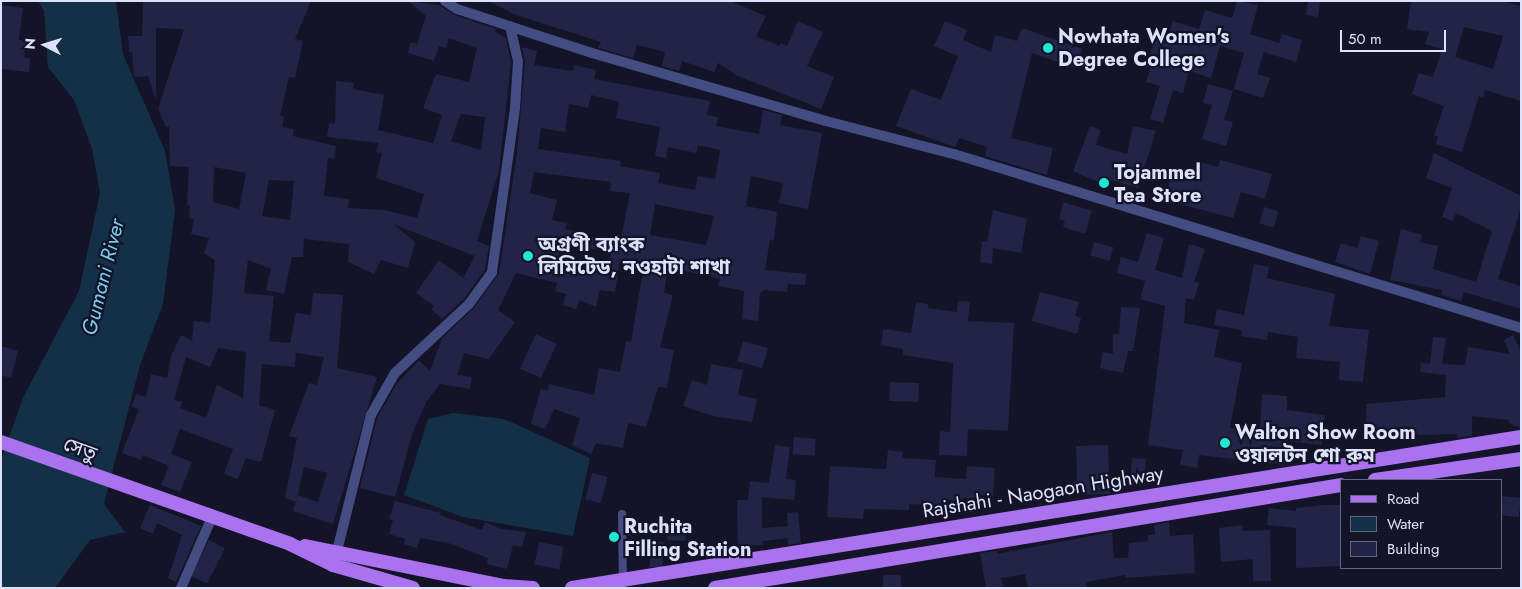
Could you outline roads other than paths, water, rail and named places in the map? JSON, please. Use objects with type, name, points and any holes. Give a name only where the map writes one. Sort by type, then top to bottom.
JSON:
[{"type":"main road","name":"Rajshahi - Naogaon Highway","points":[[572,588],[623,585],[1296,470],[1521,437]]},
{"type":"main road","name":"সেতু","points":[[1,442],[212,517]]},
{"type":"main road","points":[[1382,479],[1521,459]]},
{"type":"main road","name":"Rajshahi - Naogaon Highway","points":[[715,588],[1340,485]]},
{"type":"main road","points":[[212,517],[335,558],[413,588]]},
{"type":"main road","points":[[335,558],[503,586],[532,588]]},
{"type":"street","points":[[445,1],[457,9],[510,26],[826,121],[954,154],[1521,328]]},
{"type":"street","points":[[335,558],[376,406],[395,373],[468,304],[492,272],[515,108],[518,61],[510,26]]},
{"type":"street","points":[[181,588],[212,517]]},
{"type":"lane","points":[[622,514],[623,585]]},
{"type":"water","name":"Gumani River","points":[[38,1],[116,1],[123,54],[165,151],[175,210],[163,304],[140,365],[104,504],[125,532],[90,540],[55,588],[1,588],[1,460],[23,398],[79,291],[100,193],[92,148],[74,100],[48,67],[44,11]]},
{"type":"water","points":[[453,413],[504,419],[590,458],[573,536],[463,517],[404,495],[428,419]]},
{"type":"place","name":"Nowhata Women's Degree College","points":[[1048,48]]},
{"type":"place","name":"Tojammel Tea Store","points":[[1104,183]]},
{"type":"place","name":"অগ্রণী ব্যাংক লিমিটেড, নওহাটা শাখা","points":[[528,256]]},
{"type":"place","name":"Walton Show Room ওয়ালটন শো রুম","points":[[1225,443]]},
{"type":"place","name":"Ruchita Filling Station","points":[[614,537]]}]
